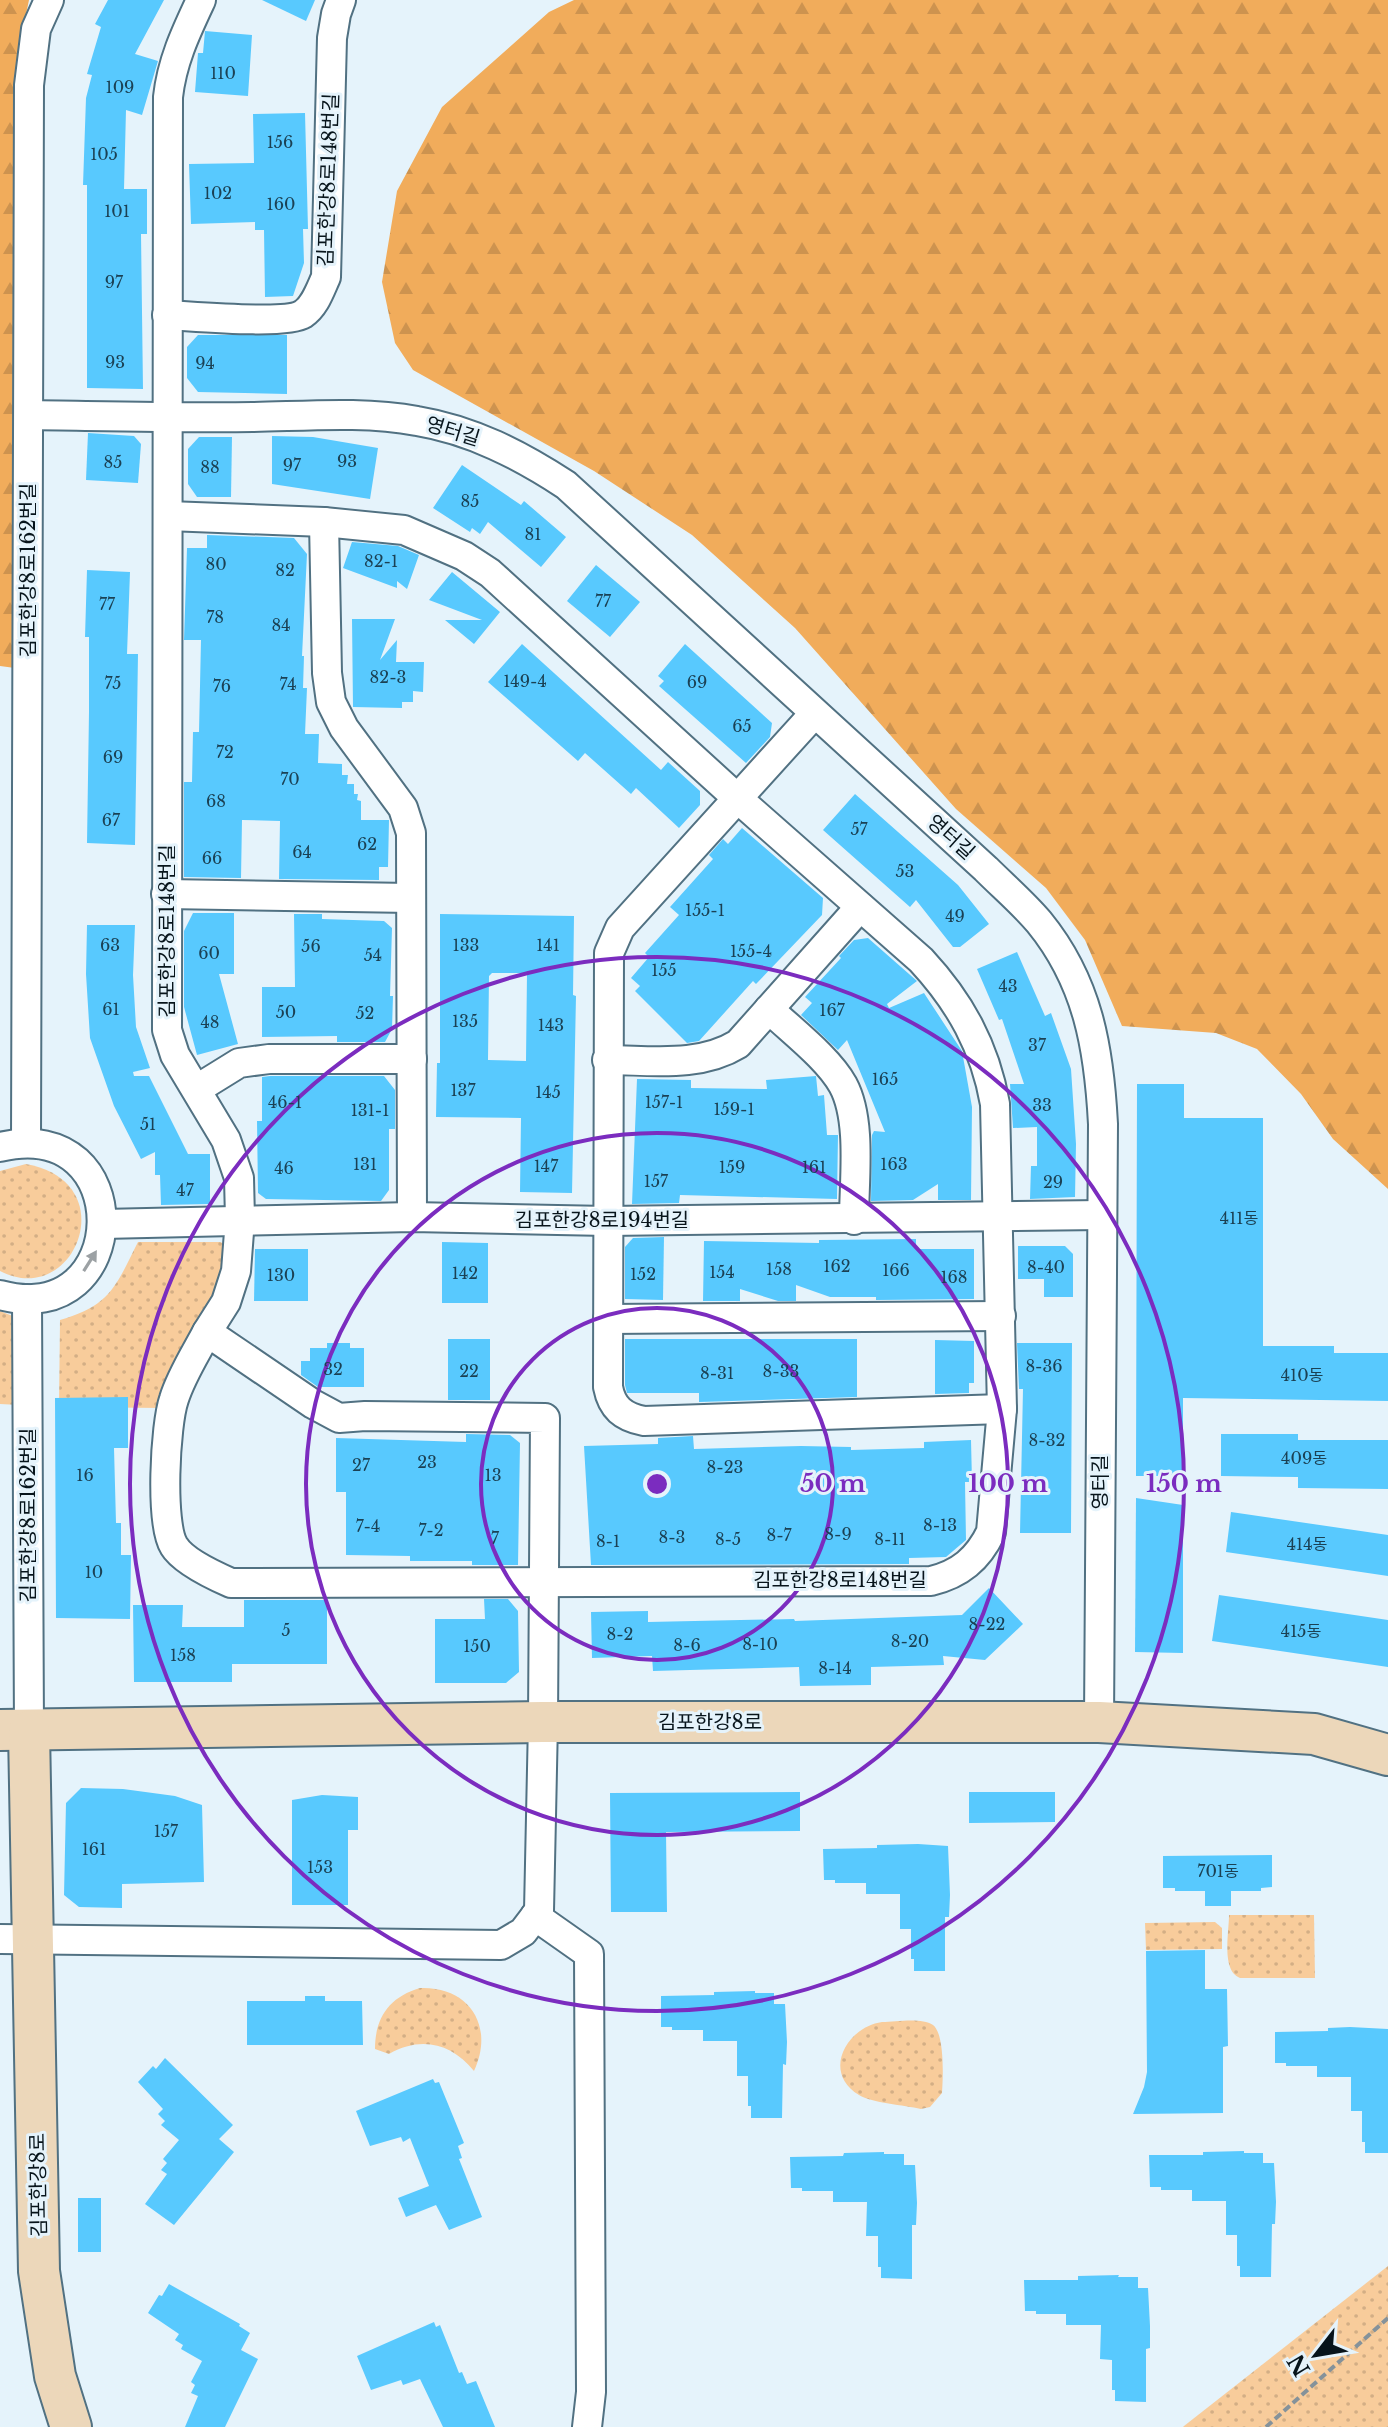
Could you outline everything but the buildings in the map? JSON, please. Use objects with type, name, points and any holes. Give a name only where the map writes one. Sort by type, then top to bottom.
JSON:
[{"type":"street","name":"김포한강8로162번길","points":[[13,1145],[29,415],[29,85],[36,29],[49,0]]},
{"type":"street","name":"김포한강8로148번길","points":[[168,516],[324,522],[404,530],[464,556],[490,573],[921,960],[964,1013],[990,1071],[995,1104],[1002,1409],[991,1532],[983,1549],[951,1576],[931,1581],[231,1583],[210,1574],[175,1548],[167,1528],[167,1446],[173,1399],[226,1302],[236,1271],[240,1219],[239,1178],[226,1140],[175,1055],[167,1030],[168,97],[177,52],[201,0]]},
{"type":"street","name":"김포한강8로148번길","points":[[167,315],[279,319],[302,315],[316,298],[326,277],[332,38],[341,0]]},
{"type":"street","name":"영터길","points":[[29,415],[167,418],[359,416],[417,421],[470,434],[521,456],[566,485],[986,869],[1038,921],[1067,964],[1085,1003],[1100,1079],[1099,1722]]},
{"type":"street","points":[[324,522],[327,673],[331,702],[344,728],[403,808],[411,833],[412,1217]]},
{"type":"street","points":[[814,714],[620,928],[609,953],[607,1221],[611,1400],[618,1411],[630,1419],[644,1421],[1002,1409]]},
{"type":"street","points":[[166,894],[411,898]]},
{"type":"street","points":[[607,1060],[701,1060],[724,1053],[738,1044],[860,907]]},
{"type":"street","points":[[769,1009],[828,1066],[849,1098],[854,1115],[854,1220]]},
{"type":"street","points":[[197,1089],[239,1063],[269,1059],[412,1059]]},
{"type":"street","points":[[13,1145],[53,1147],[76,1161],[93,1182],[103,1208],[103,1235],[93,1260],[76,1281],[53,1295],[13,1297]]},
{"type":"street","name":"김포한강8로194번길","points":[[103,1224],[412,1217],[607,1221],[1102,1215]]},
{"type":"street","name":"김포한강8로162번길","points":[[13,1297],[15,1730]]},
{"type":"street","points":[[608,1319],[1001,1316]]},
{"type":"street","points":[[16,1939],[501,1945],[523,1932],[539,1911],[545,1418],[339,1418],[313,1404],[207,1332]]},
{"type":"street","name":"김포한강8로","points":[[71,2427],[55,2376],[39,2271],[16,1939],[15,1730],[543,1722],[1099,1722],[1314,1734],[1388,1755]]},
{"type":"street","points":[[535,1916],[589,1954],[591,2377],[587,2427]]},
{"type":"path","points":[[1266,2427],[1388,2318]]},
{"type":"shaded area","points":[[26,1164],[57,1175],[75,1194],[81,1216],[78,1239],[67,1259],[49,1273],[26,1278],[0,1271],[0,1171]]},
{"type":"shaded area","points":[[138,1242],[220,1242],[230,1246],[236,1255],[163,1408],[59,1407],[60,1320],[90,1308],[110,1292]]},
{"type":"shaded area","points":[[0,1311],[20,1319],[19,1405],[0,1404]]},
{"type":"shaded area","points":[[1229,1915],[1314,1915],[1315,1978],[1240,1978],[1234,1974],[1227,1951]]},
{"type":"shaded area","points":[[1215,1922],[1222,1928],[1222,1949],[1146,1950],[1145,1923]]},
{"type":"shaded area","points":[[420,1988],[452,1994],[473,2012],[481,2039],[474,2071],[456,2054],[435,2045],[413,2045],[389,2054],[375,2049],[378,2028],[386,2010],[400,1997]]},
{"type":"shaded area","points":[[922,2021],[937,2030],[942,2057],[942,2093],[930,2107],[921,2109],[872,2100],[859,2095],[842,2075],[840,2063],[849,2041],[858,2032],[882,2022]]},
{"type":"shaded area","points":[[1388,2266],[1388,2427],[1183,2427],[1184,2426]]},
{"type":"green space","points":[[0,0],[29,0],[17,58],[14,163],[15,668],[0,666]]},
{"type":"green space","points":[[574,0],[1388,0],[1388,1189],[1333,1139],[1301,1094],[1257,1049],[1216,1033],[1122,1026],[1085,940],[1046,888],[956,809],[795,628],[692,535],[594,471],[413,370],[395,343],[382,282],[397,191],[442,107],[549,12]]}]
